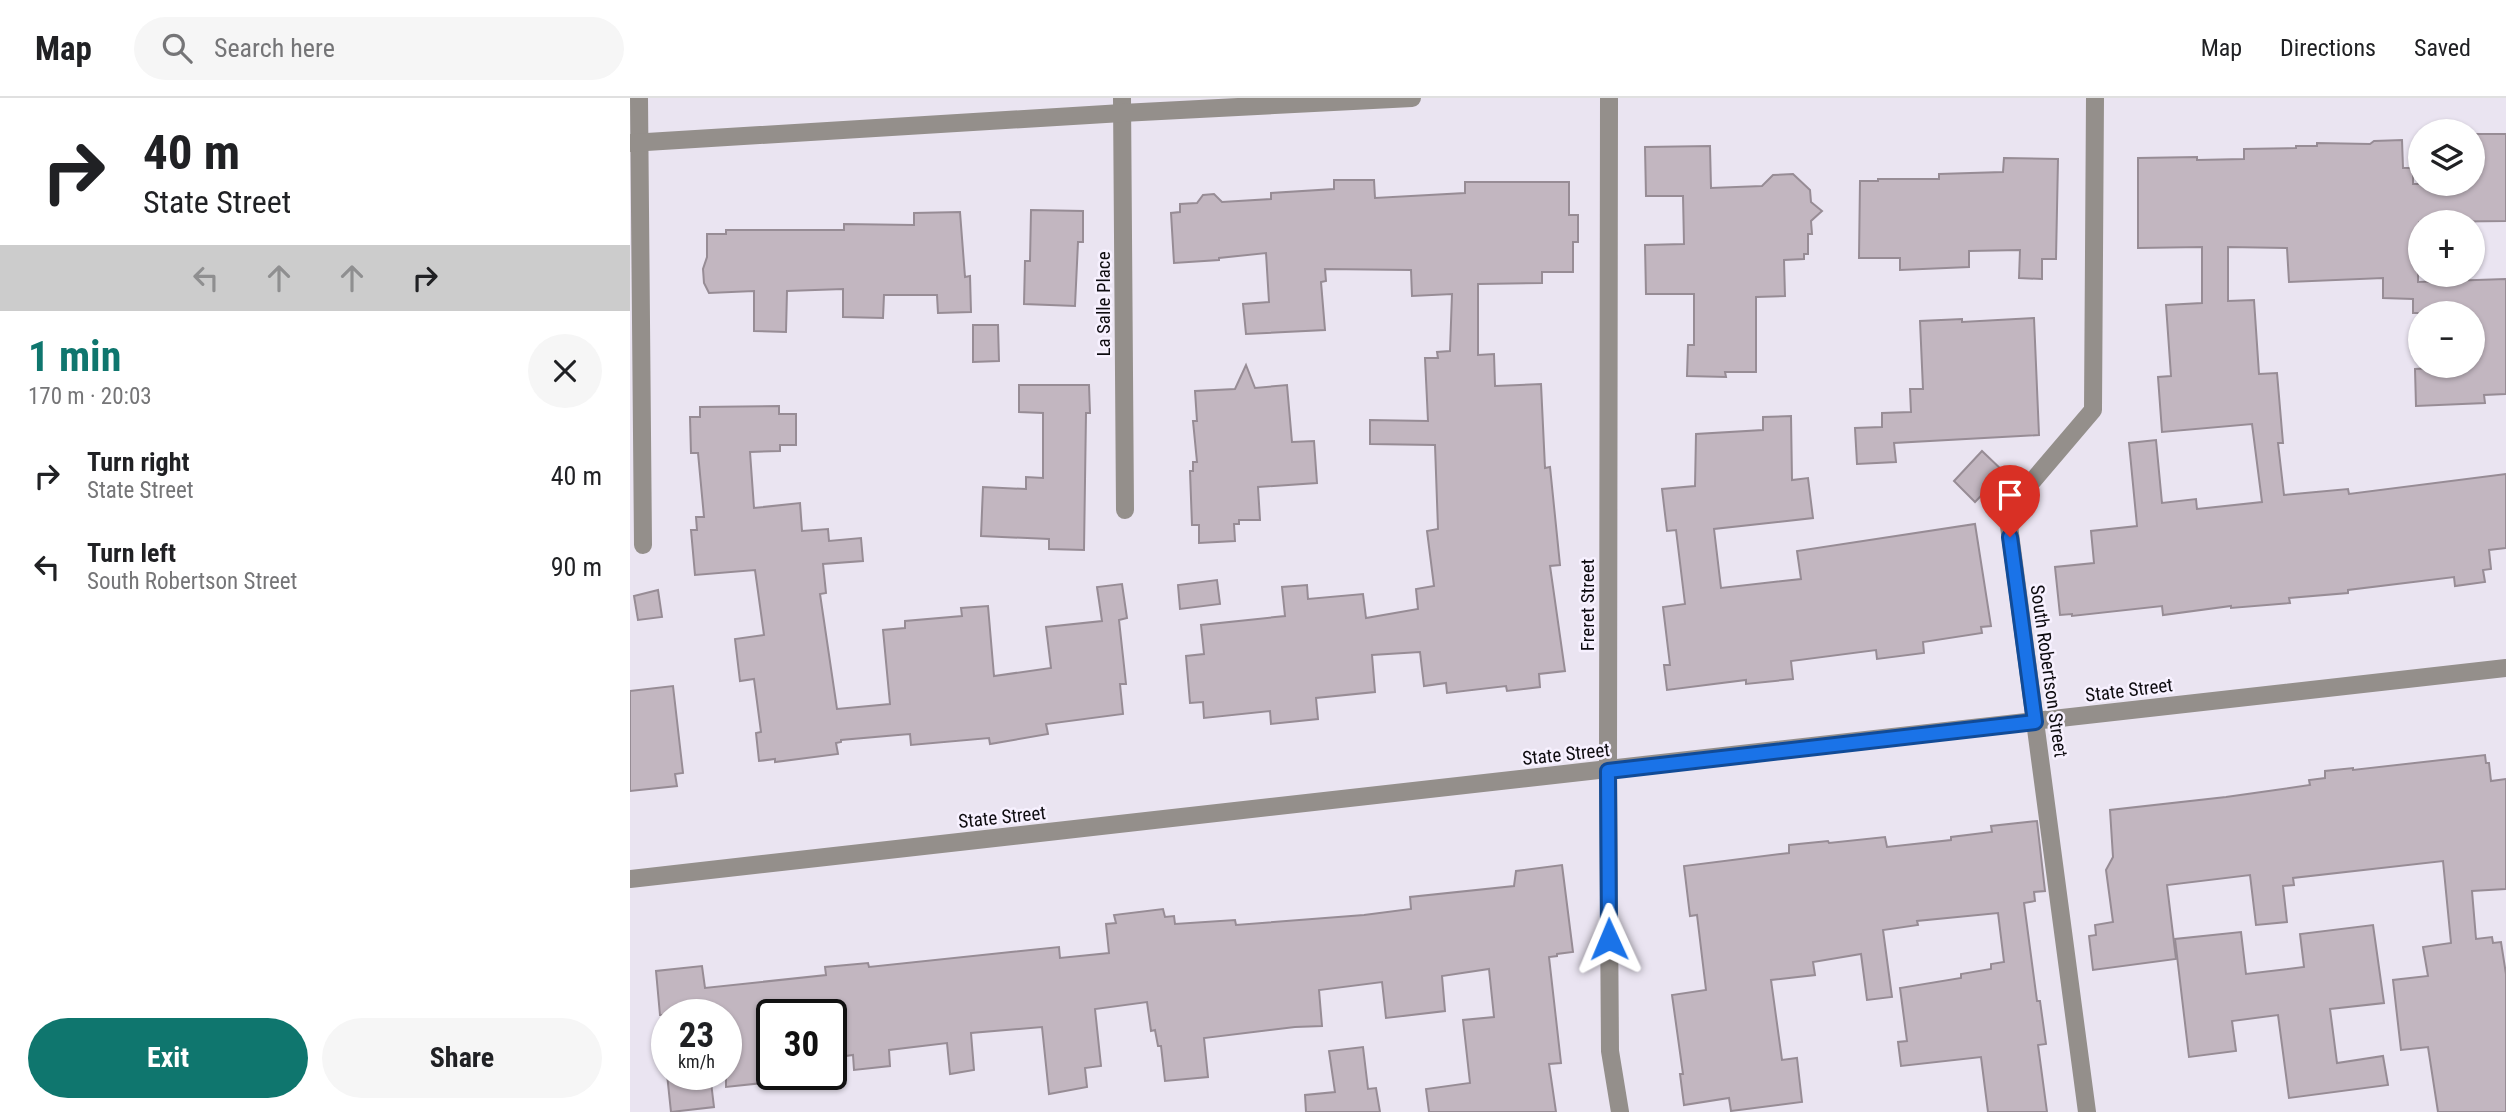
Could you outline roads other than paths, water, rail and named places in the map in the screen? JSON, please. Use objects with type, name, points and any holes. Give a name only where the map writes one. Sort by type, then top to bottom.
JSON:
[{"type":"street","points":[[639,98],[634,143],[643,545]]},
{"type":"street","points":[[634,143],[1122,105],[1412,98]]},
{"type":"street","name":"Freret Street","points":[[1609,98],[1610,1051],[1620,1112]]},
{"type":"street","name":"South Robertson Street","points":[[2087,1112],[2007,511],[2093,410],[2095,98]]},
{"type":"street","name":"La Salle Place","points":[[1122,105],[1125,510]]},
{"type":"street","name":"State Street","points":[[630,879],[2506,668]]}]
